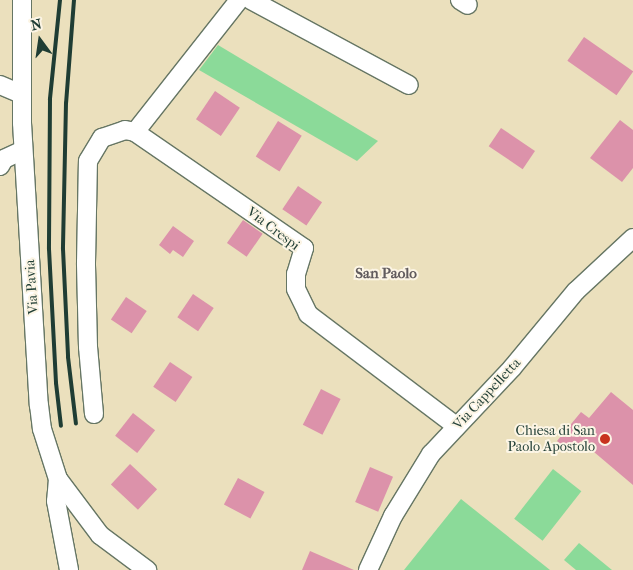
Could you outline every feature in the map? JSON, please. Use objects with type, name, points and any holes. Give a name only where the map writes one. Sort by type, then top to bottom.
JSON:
[{"type":"street","name":"Via Pavia","points":[[22,0],[21,94],[23,150],[39,405],[42,429],[58,479],[56,501],[69,570]]},
{"type":"street","points":[[94,414],[88,347],[86,263],[88,161],[102,138],[125,130],[134,132],[239,0]]},
{"type":"street","points":[[251,0],[409,85]]},
{"type":"street","points":[[0,85],[21,94]]},
{"type":"street","name":"Via Crespi","points":[[134,132],[304,248],[296,274],[296,289],[308,314],[456,426]]},
{"type":"street","points":[[0,166],[4,159],[23,150]]},
{"type":"street","name":"Via Cappelletta","points":[[368,570],[415,477],[456,426],[512,368],[576,291],[633,238]]},
{"type":"street","points":[[58,479],[100,535],[147,570]]},
{"type":"green space","points":[[218,45],[378,141],[357,161],[199,70]]},
{"type":"green space","points":[[553,469],[581,491],[543,541],[514,519]]},
{"type":"green space","points":[[461,499],[550,570],[404,570]]},
{"type":"green space","points":[[579,543],[612,570],[576,570],[564,560]]},
{"type":"building","points":[[584,37],[633,71],[617,95],[567,61]]},
{"type":"building","points":[[215,91],[240,108],[221,136],[196,119]]},
{"type":"building","points":[[620,120],[633,130],[633,168],[622,182],[590,158]]},
{"type":"building","points":[[278,121],[302,136],[279,171],[256,157]]},
{"type":"building","points":[[501,128],[535,151],[523,169],[489,146]]},
{"type":"building","points":[[298,186],[322,202],[306,225],[282,209]]},
{"type":"building","points":[[243,220],[263,234],[247,257],[227,243]]},
{"type":"building","points":[[173,226],[194,241],[183,257],[173,250],[170,254],[159,245]]},
{"type":"building","points":[[193,294],[214,308],[198,331],[177,317]]},
{"type":"building","points":[[126,297],[147,311],[132,333],[111,319]]},
{"type":"building","points":[[170,362],[192,377],[176,402],[153,387]]},
{"type":"building","points":[[321,389],[341,399],[322,435],[303,425]]},
{"type":"building","name":"Chiesa di San Paolo Apostolo","points":[[611,392],[633,410],[633,485],[581,441],[571,453],[557,441],[581,412],[589,418]]},
{"type":"building","points":[[133,413],[155,430],[137,453],[115,436]]},
{"type":"building","points":[[130,464],[157,489],[138,510],[111,484]]},
{"type":"building","points":[[370,467],[393,477],[378,512],[355,502]]},
{"type":"building","points":[[238,478],[264,492],[250,519],[224,504]]},
{"type":"building","points":[[310,551],[354,570],[302,570]]},
{"type":"railway","points":[[60,0],[50,99],[49,249],[56,383],[61,426]]},
{"type":"railway","points":[[74,0],[66,103],[63,249],[68,357],[76,424]]},
{"type":"place","name":"Chiesa di San Paolo Apostolo","points":[[605,439]]},
{"type":"district","name":"San Paolo","points":[[386,274]]}]
